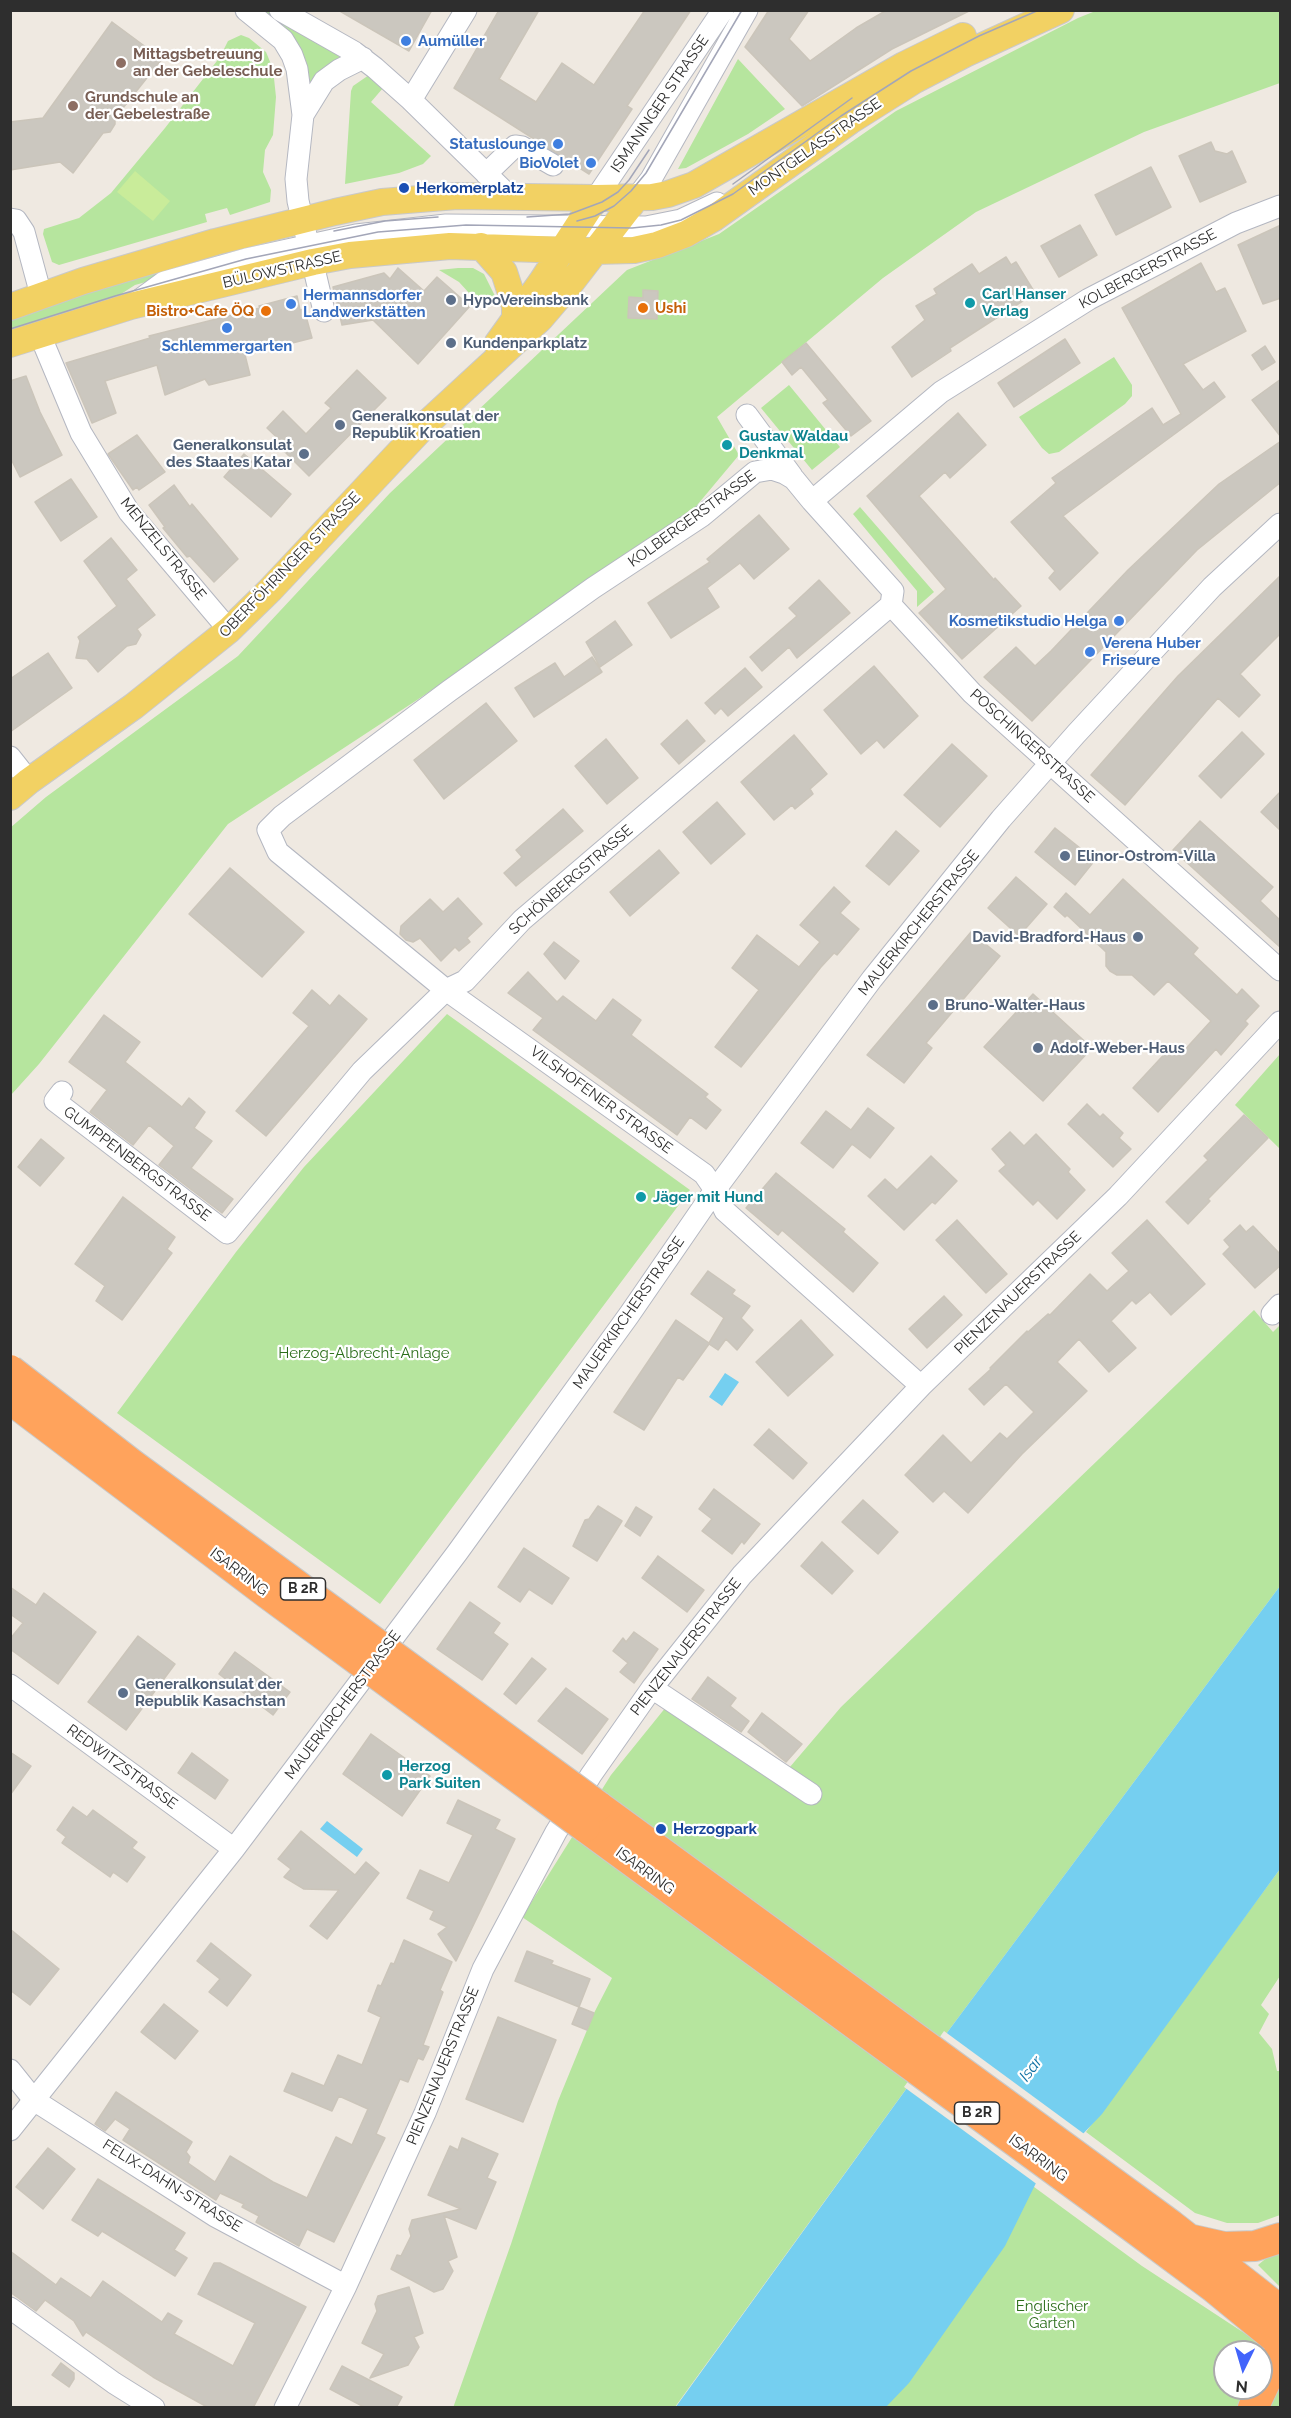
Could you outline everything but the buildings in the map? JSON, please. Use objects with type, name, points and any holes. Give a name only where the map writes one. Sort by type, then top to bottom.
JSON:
[{"type":"highway","name":"ISARRING","points":[[10,1370],[592,1816],[1172,2237],[1278,2329]]},
{"type":"highway","name":"ISARRING","points":[[10,1399],[258,1587],[592,1816]]},
{"type":"highway","points":[[1172,2237],[1224,2247],[1255,2246],[1281,2238]]},
{"type":"highway","points":[[1253,2408],[1278,2329]]},
{"type":"main road","name":"MONTGELASSTRASSE","points":[[580,222],[637,197],[652,197],[694,185],[904,65],[1020,10]]},
{"type":"main road","name":"MONTGELASSTRASSE","points":[[580,222],[642,248],[686,234],[733,205],[850,121],[898,90],[974,49],[1061,10]]},
{"type":"main road","points":[[308,242],[351,208],[416,198],[510,197],[580,222]]},
{"type":"main road","name":"BÜLOWSTRASSE","points":[[10,307],[41,295],[215,242],[308,242],[395,250],[481,246],[580,222]]},
{"type":"main road","name":"OBERFÖHRINGER STRASSE","points":[[469,383],[580,222]]},
{"type":"main road","name":"OBERFÖHRINGER STRASSE","points":[[20,789],[134,706],[229,630],[270,590],[424,426],[540,319],[580,222]]},
{"type":"main road","name":"BÜLOWSTRASSE","points":[[10,344],[131,306],[308,242]]},
{"type":"main road","points":[[481,246],[504,272],[515,306],[515,318]]},
{"type":"street","points":[[246,10],[274,32],[288,47],[297,69],[303,115],[296,187],[324,311]]},
{"type":"street","points":[[280,10],[363,58],[411,99],[510,197]]},
{"type":"street","points":[[411,99],[466,10]]},
{"type":"street","name":"ISMANINGER STRASSE","points":[[580,222],[723,10]]},
{"type":"street","name":"ISMANINGER STRASSE","points":[[637,197],[651,179],[747,10]]},
{"type":"street","points":[[131,306],[164,282],[308,242],[425,226],[580,222],[661,225],[687,218],[739,190],[891,83],[979,36],[1039,10]]},
{"type":"street","points":[[303,115],[324,81],[339,70],[363,58]]},
{"type":"street","points":[[486,174],[515,146],[522,147],[553,165]]},
{"type":"street","name":"KOLBERGERSTRASSE","points":[[812,501],[941,392],[1089,299],[1236,223],[1281,206]]},
{"type":"street","points":[[10,219],[16,220],[24,232],[41,295]]},
{"type":"street","name":"MENZELSTRASSE","points":[[40,335],[81,434],[129,512],[229,630]]},
{"type":"street","points":[[747,415],[812,501]]},
{"type":"street","name":"KOLBERGERSTRASSE","points":[[268,830],[282,816],[449,692],[593,588],[702,516],[755,472],[772,469],[794,479]]},
{"type":"street","name":"POSCHINGERSTRASSE","points":[[812,501],[893,591],[891,605],[972,693],[1281,970]]},
{"type":"street","name":"MAUERKIRCHERSTRASSE","points":[[10,2130],[234,1849],[457,1553],[629,1315],[715,1190],[878,970],[1001,819],[1050,763],[1212,587],[1281,524]]},
{"type":"street","name":"SCHÖNBERGSTRASSE","points":[[227,1233],[362,1071],[446,990],[465,981],[522,920],[891,605]]},
{"type":"street","points":[[10,757],[20,789]]},
{"type":"street","name":"VILSHOFENER STRASSE","points":[[268,830],[278,852],[446,990],[704,1174],[725,1211],[921,1386]]},
{"type":"street","name":"PIENZENAUERSTRASSE","points":[[285,2408],[346,2286],[425,2113],[483,1969],[556,1832],[591,1775],[652,1688],[742,1575],[921,1386],[1118,1196],[1281,1022]]},
{"type":"street","name":"GUMPPENBERGSTRASSE","points":[[62,1092],[55,1101],[227,1233]]},
{"type":"street","name":"REDWITZSTRASSE","points":[[10,1685],[234,1849]]},
{"type":"street","points":[[652,1688],[811,1794]]},
{"type":"street","name":"FELIX-DAHN-STRASSE","points":[[10,2070],[34,2100],[215,2216],[346,2286]]},
{"type":"street","points":[[10,2308],[120,2388],[154,2408]]},
{"type":"green space","points":[[1098,10],[1280,11],[1280,83],[1144,132],[976,212],[883,278],[717,417],[739,455],[688,516],[417,700],[228,824],[39,1064],[11,1095],[10,828],[46,797],[238,656],[390,493],[627,270],[719,234],[896,111]]},
{"type":"green space","points":[[261,11],[271,11],[340,57],[310,82],[306,61],[292,34],[277,20]]},
{"type":"green space","points":[[241,35],[249,38],[266,52],[273,69],[276,97],[273,135],[265,150],[263,172],[271,190],[270,202],[230,215],[227,208],[205,214],[207,222],[59,265],[52,262],[43,234],[44,229],[79,218],[111,193],[220,57],[228,41]]},
{"type":"green space","points":[[738,59],[785,109],[748,134],[686,168],[678,169]]},
{"type":"green space","points":[[369,75],[383,88],[371,102],[431,156],[423,164],[399,173],[345,184],[351,91],[353,86]]},
{"type":"green space","points":[[135,171],[170,201],[153,221],[117,192]]},
{"type":"green space","points":[[262,238],[265,249],[135,285],[101,307],[11,336],[11,314]]},
{"type":"green space","points":[[473,268],[484,274],[495,296],[494,304],[488,307],[480,305],[459,282],[439,270]]},
{"type":"green space","points":[[1114,357],[1132,385],[1132,396],[1125,404],[1059,452],[1049,454],[1019,417]]},
{"type":"green space","points":[[789,385],[840,447],[812,470],[761,408]]},
{"type":"green space","points":[[860,507],[934,592],[917,607],[917,591],[853,514]]},
{"type":"green space","name":"Herzog-Albrecht-Anlage","points":[[447,1014],[690,1190],[380,1604],[117,1413],[236,1252],[304,1167]]},
{"type":"green space","points":[[1280,1054],[1280,1149],[1235,1105]]},
{"type":"green space","points":[[1254,1310],[1273,1332],[1280,1325],[1280,1586],[949,2030],[675,2407],[453,2408],[511,2244],[558,2101],[594,2013],[612,1978],[522,1917],[611,1775],[666,1707],[778,1781],[841,1707]]},
{"type":"green space","points":[[1280,1869],[1280,1976],[1261,2005],[1269,2014],[1259,2033],[1272,2049],[1277,2071],[1280,2071],[1280,2215],[1258,2223],[1227,2223],[1195,2213],[1086,2132]]},
{"type":"green space","name":"Englischer Garten","points":[[1030,2184],[1142,2266],[1255,2340],[1213,2340],[1213,2400],[1273,2400],[1273,2357],[1280,2364],[1280,2407],[870,2408]]},
{"type":"green space","points":[[1280,2247],[1280,2287],[1258,2265]]},
{"type":"water","points":[[725,1373],[739,1382],[722,1406],[709,1397]]},
{"type":"water","name":"Isar","points":[[1280,1586],[1280,1869],[1102,2114],[1036,2183],[1005,2246],[909,2383],[886,2407],[675,2408],[949,2030]]},
{"type":"water","points":[[327,1821],[363,1849],[357,1857],[320,1829]]},
{"type":"pier","points":[[944,2031],[1087,2136],[1038,2185],[904,2087]]},
{"type":"tram line","points":[[577,221],[595,216],[614,206],[646,173],[742,10]]},
{"type":"tram line","points":[[10,329],[246,259],[378,232],[466,225],[632,228],[681,220],[733,194],[841,116],[911,71],[979,36],[1039,10]]},
{"type":"tram line","points":[[733,184],[852,98]]},
{"type":"tram line","points":[[527,217],[570,214],[602,202],[618,192],[629,180],[649,150]]},
{"type":"tram line","points":[[334,231],[385,221],[438,217]]},
{"type":"place","name":"Aumüller","points":[[406,41]]},
{"type":"place","name":"Mittagsbetreuung an der Gebeleschule","points":[[121,63]]},
{"type":"place","name":"Grundschule an der Gebelestraße","points":[[73,106]]},
{"type":"place","name":"Statuslounge","points":[[558,144]]},
{"type":"place","name":"BioVolet","points":[[591,163]]},
{"type":"place","name":"Herkomerplatz","points":[[404,188]]},
{"type":"place","name":"HypoVereinsbank","points":[[451,300]]},
{"type":"place","name":"Carl Hanser Verlag","points":[[970,303]]},
{"type":"place","name":"Hermannsdorfer Landwerkstätten","points":[[291,304]]},
{"type":"place","name":"Ushi","points":[[643,308]]},
{"type":"place","name":"Bistro+Cafe ÖQ","points":[[266,311]]},
{"type":"place","name":"Schlemmergarten","points":[[227,328]]},
{"type":"place","name":"Kundenparkplatz","points":[[451,343]]},
{"type":"place","name":"Generalkonsulat der Republik Kroatien","points":[[340,425]]},
{"type":"place","name":"Gustav Waldau Denkmal","points":[[727,445]]},
{"type":"place","name":"Generalkonsulat des Staates Katar","points":[[304,454]]},
{"type":"place","name":"Kosmetikstudio Helga","points":[[1119,621]]},
{"type":"place","name":"Verena Huber Friseure","points":[[1090,652]]},
{"type":"place","name":"Elinor-Ostrom-Villa","points":[[1065,856]]},
{"type":"place","name":"David-Bradford-Haus","points":[[1138,937]]},
{"type":"place","name":"Bruno-Walter-Haus","points":[[933,1005]]},
{"type":"place","name":"Adolf-Weber-Haus","points":[[1038,1048]]},
{"type":"place","name":"Jäger mit Hund","points":[[641,1197]]},
{"type":"place","name":"Generalkonsulat der Republik Kasachstan","points":[[123,1693]]},
{"type":"place","name":"Herzog Park Suiten","points":[[387,1775]]},
{"type":"place","name":"Herzogpark","points":[[661,1829]]}]
